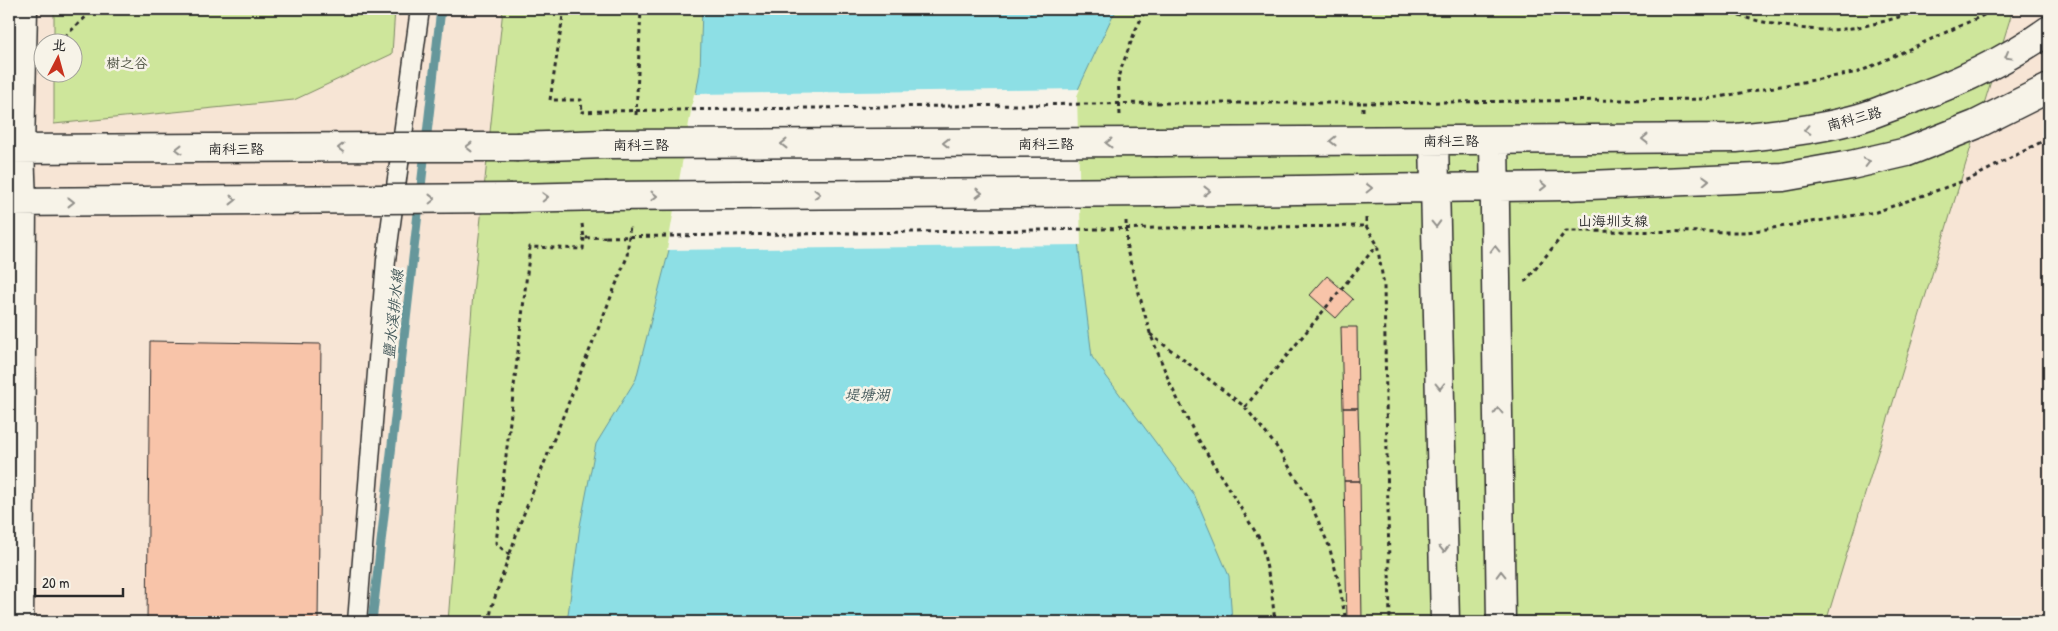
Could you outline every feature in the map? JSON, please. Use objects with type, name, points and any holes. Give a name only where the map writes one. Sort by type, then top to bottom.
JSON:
[{"type":"street","points":[[19,622],[15,150],[24,9]]},
{"type":"street","name":"南科三路","points":[[15,150],[518,147],[605,144],[1736,138],[1792,133],[1854,120],[1912,100],[1977,72],[2032,42],[2049,30]]},
{"type":"street","points":[[16,202],[1158,192],[1565,186],[1782,177],[1851,165],[1907,152],[1975,125],[2049,88]]},
{"type":"street","points":[[1434,140],[1445,622]]},
{"type":"street","points":[[1494,140],[1502,622]]},
{"type":"lane","points":[[357,622],[386,260],[420,9]]},
{"type":"path","points":[[70,32],[94,9]]},
{"type":"path","points":[[564,9],[550,100],[581,100],[582,112]]},
{"type":"path","points":[[636,118],[641,9]]},
{"type":"path","points":[[1120,125],[1118,77],[1135,31],[1146,9]]},
{"type":"path","points":[[1716,9],[1741,17],[1792,27],[1826,30],[1860,26],[1923,9]]},
{"type":"path","points":[[604,111],[1157,103],[1363,103]]},
{"type":"path","name":"山海圳支線","points":[[1523,284],[1566,231],[1747,232],[1876,212],[1972,178],[2049,138]]},
{"type":"path","points":[[1125,212],[1127,250],[1150,333],[1171,386],[1195,434],[1261,541],[1271,587],[1275,622]]},
{"type":"path","points":[[490,622],[492,606],[509,555],[627,257],[630,217]]},
{"type":"path","points":[[606,236],[1366,226]]},
{"type":"path","points":[[509,555],[496,543],[530,247],[583,249],[584,238]]},
{"type":"path","points":[[1245,407],[1377,244]]},
{"type":"path","points":[[1150,333],[1245,407],[1276,446],[1308,495],[1329,546],[1339,583],[1346,622]]},
{"type":"shaded area","points":[[9,9],[2049,9],[2049,622],[9,622]]},
{"type":"green space","name":"樹之谷","points":[[54,9],[395,9],[392,54],[294,100],[54,124],[54,82],[82,82],[82,32],[54,32]]},
{"type":"green space","points":[[503,9],[2013,9],[1826,622],[448,622],[473,293]]},
{"type":"water","name":"堤塘湖","points":[[702,9],[1118,9],[1112,17],[1075,96],[1078,242],[1092,357],[1194,494],[1229,576],[1232,622],[567,622],[580,526],[596,444],[636,379],[669,250],[700,71]]},
{"type":"pier","points":[[1080,89],[1077,96],[1081,245],[667,250],[694,94]]},
{"type":"building","points":[[1327,276],[1353,299],[1336,318],[1310,295]]},
{"type":"building","points":[[1341,327],[1357,327],[1358,408],[1343,408]]},
{"type":"building","points":[[150,341],[321,344],[318,622],[147,622]]},
{"type":"building","points":[[1343,408],[1358,408],[1360,481],[1344,481]]},
{"type":"building","points":[[1344,481],[1360,481],[1362,622],[1347,622]]},
{"type":"waterway","name":"鹽水溪排水線","points":[[372,622],[441,9]]}]
